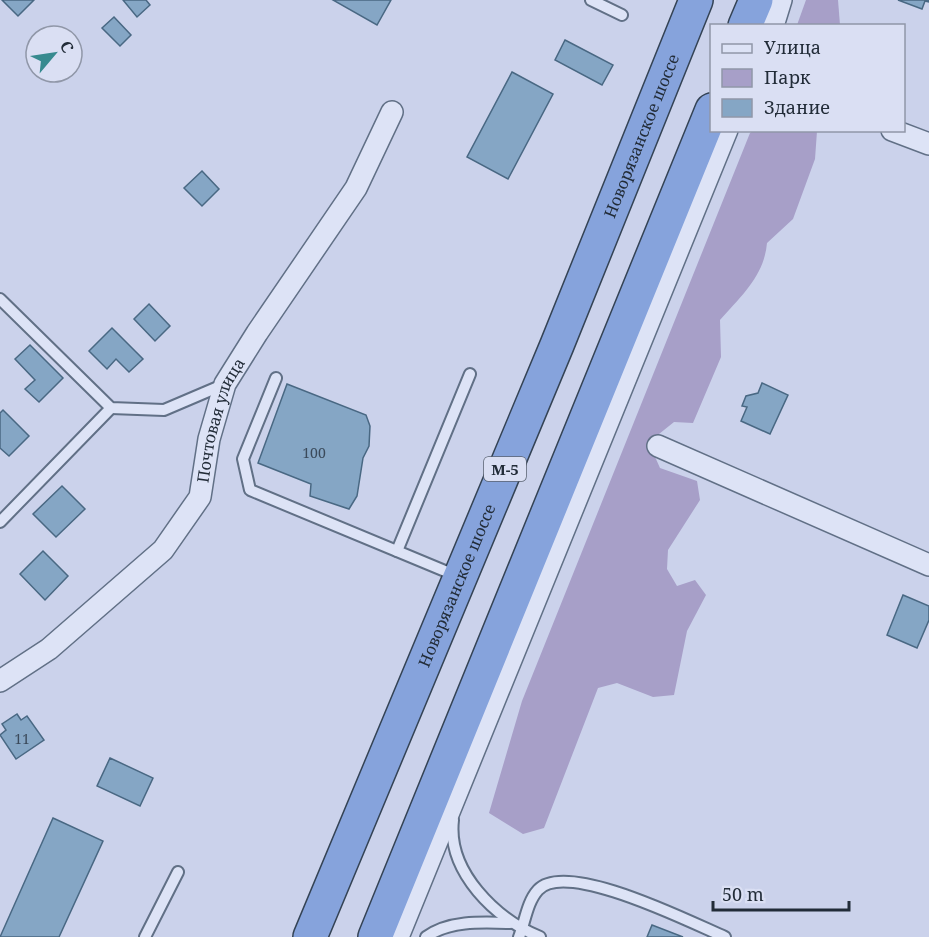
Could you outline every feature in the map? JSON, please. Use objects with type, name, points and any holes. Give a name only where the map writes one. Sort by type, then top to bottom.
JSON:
[{"type":"highway","name":"Новорязанское шоссе","points":[[310,937],[696,0]]},
{"type":"highway","points":[[747,24],[756,0]]},
{"type":"highway","points":[[375,937],[720,132]]},
{"type":"street","points":[[774,24],[782,0]]},
{"type":"street","name":"Почтовая улица","points":[[0,681],[49,650],[163,550],[200,497],[210,439],[225,384],[356,188],[392,112]]},
{"type":"street","points":[[398,937],[721,132]]},
{"type":"street","points":[[897,132],[929,144]]},
{"type":"street","points":[[658,446],[929,565]]},
{"type":"lane","points":[[591,0],[622,15]]},
{"type":"lane","points":[[0,299],[111,408],[164,410],[225,384]]},
{"type":"lane","points":[[397,551],[470,374]]},
{"type":"lane","points":[[276,378],[243,459],[250,490],[460,577]]},
{"type":"lane","points":[[0,522],[111,408]]},
{"type":"lane","points":[[456,795],[452,832],[460,863],[477,891],[521,933],[540,937]]},
{"type":"lane","points":[[145,937],[178,872]]},
{"type":"lane","points":[[521,933],[539,889],[553,881],[571,881],[632,898],[725,937]]},
{"type":"lane","points":[[426,937],[432,932],[471,922],[510,922]]},
{"type":"green space","points":[[806,0],[838,0],[840,24],[797,24]]},
{"type":"green space","points":[[817,132],[815,159],[793,219],[767,243],[757,275],[720,320],[721,357],[693,423],[674,422],[659,434],[652,450],[660,468],[697,481],[700,500],[668,550],[667,569],[677,586],[695,580],[706,595],[687,631],[674,695],[653,697],[617,683],[598,688],[544,828],[523,834],[489,813],[522,701],[750,133]]},
{"type":"building","points":[[2,0],[34,0],[18,16]]},
{"type":"building","points":[[123,0],[146,0],[150,5],[137,17]]},
{"type":"building","points":[[333,0],[391,0],[377,25]]},
{"type":"building","points":[[898,0],[929,0],[929,2],[925,1],[922,9]]},
{"type":"building","points":[[114,17],[131,35],[120,46],[102,28]]},
{"type":"building","points":[[565,40],[613,65],[602,85],[555,60]]},
{"type":"building","points":[[512,72],[553,94],[508,179],[467,157]]},
{"type":"building","points":[[202,171],[219,189],[202,206],[184,188]]},
{"type":"building","points":[[149,304],[170,326],[155,341],[134,319]]},
{"type":"building","points":[[112,328],[143,359],[129,372],[116,359],[107,369],[89,351]]},
{"type":"building","points":[[30,345],[63,378],[39,402],[25,389],[35,380],[15,359]]},
{"type":"building","points":[[762,383],[788,395],[770,434],[741,421],[747,407],[742,406],[746,396],[758,393]]},
{"type":"building","points":[[287,384],[366,415],[370,426],[369,446],[363,458],[357,496],[349,509],[310,496],[311,484],[258,463]]},
{"type":"building","points":[[3,410],[29,436],[9,456],[0,448],[0,413]]},
{"type":"building","points":[[62,486],[85,509],[56,537],[33,514]]},
{"type":"building","points":[[43,551],[68,576],[45,600],[20,574]]},
{"type":"building","points":[[903,595],[929,606],[929,620],[917,648],[887,635]]},
{"type":"building","points":[[17,714],[21,720],[27,716],[44,740],[16,759],[0,735],[6,730],[2,724]]},
{"type":"building","points":[[110,758],[153,778],[140,806],[97,786]]},
{"type":"building","points":[[53,818],[103,841],[59,937],[0,937]]},
{"type":"building","points":[[652,925],[683,937],[647,937]]}]
